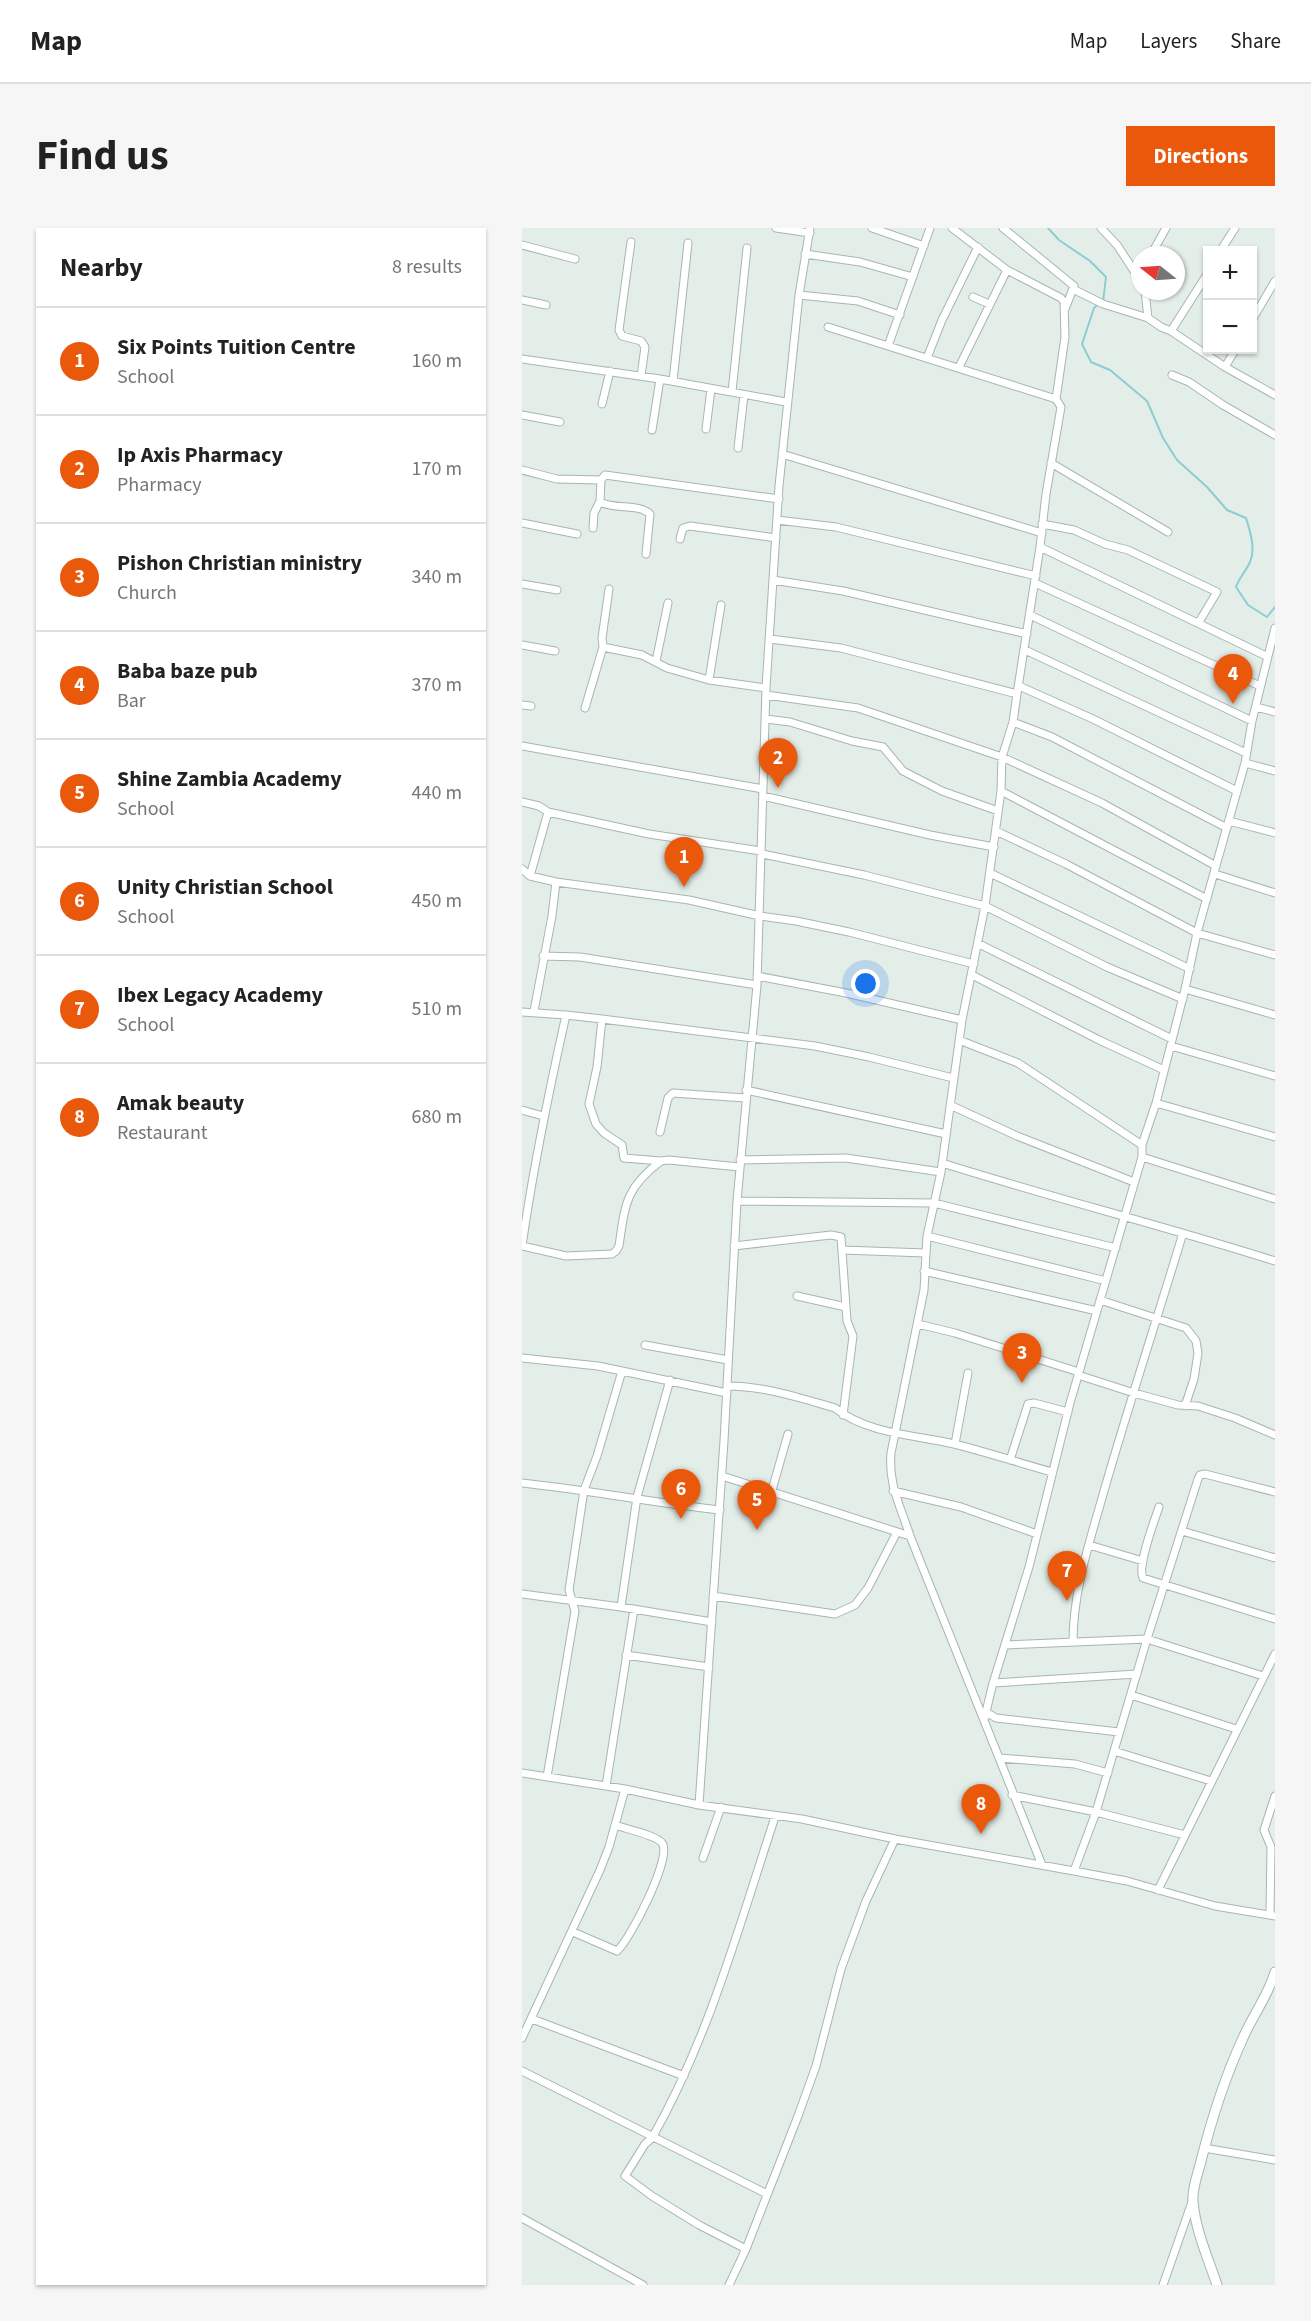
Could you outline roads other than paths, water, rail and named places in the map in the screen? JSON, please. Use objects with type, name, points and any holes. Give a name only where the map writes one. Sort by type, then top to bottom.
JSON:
[{"type":"street","points":[[699,1805],[720,1510],[739,1163],[757,985],[766,692],[778,499],[786,402],[799,295],[810,231],[776,228]]},
{"type":"street","points":[[872,228],[924,246]]},
{"type":"street","points":[[888,346],[930,228]]},
{"type":"street","points":[[952,228],[1007,270],[1060,298],[1065,309],[1065,337],[1056,399]]},
{"type":"street","points":[[1003,228],[1074,286],[1065,309]]},
{"type":"street","points":[[1101,228],[1131,264]]},
{"type":"street","points":[[1156,246],[1166,228]]},
{"type":"street","points":[[1224,246],[1235,228]]},
{"type":"street","points":[[631,242],[619,330],[622,336],[642,341],[645,347],[641,376]]},
{"type":"street","points":[[673,381],[688,243]]},
{"type":"street","points":[[522,245],[575,260]]},
{"type":"street","points":[[732,392],[747,248]]},
{"type":"street","points":[[927,358],[942,320],[978,248]]},
{"type":"street","points":[[805,254],[860,262],[913,277]]},
{"type":"street","points":[[959,367],[1007,270]]},
{"type":"street","points":[[1171,331],[1203,281]]},
{"type":"street","points":[[1257,312],[1275,281]]},
{"type":"street","points":[[1074,290],[1103,304],[1148,318],[1225,367],[1275,395]]},
{"type":"street","points":[[799,295],[858,301],[900,315]]},
{"type":"street","points":[[973,297],[989,304]]},
{"type":"street","points":[[522,300],[546,305]]},
{"type":"street","points":[[1146,300],[1148,318]]},
{"type":"street","points":[[828,327],[1056,399],[1061,407],[1025,650],[1012,722],[1002,757],[1001,791],[979,944],[962,1020],[941,1172],[927,1236],[924,1290],[890,1465],[893,1491],[910,1536],[985,1716],[1012,1795],[1042,1865]]},
{"type":"street","points":[[1225,367],[1233,354]]},
{"type":"street","points":[[522,359],[673,381],[786,402]]},
{"type":"street","points":[[602,404],[610,372]]},
{"type":"street","points":[[1172,375],[1189,382],[1222,405],[1275,435]]},
{"type":"street","points":[[652,430],[660,379]]},
{"type":"street","points":[[706,429],[711,388]]},
{"type":"street","points":[[738,448],[744,395]]},
{"type":"street","points":[[522,415],[560,422]]},
{"type":"street","points":[[782,454],[1042,533]]},
{"type":"street","points":[[1051,463],[1168,532]]},
{"type":"street","points":[[522,470],[558,479],[601,480]]},
{"type":"street","points":[[593,528],[594,513],[600,501],[601,480],[605,475],[612,474],[778,499]]},
{"type":"street","points":[[600,501],[607,505],[648,511],[651,518],[646,554]]},
{"type":"street","points":[[777,520],[836,527],[1035,579],[1260,686]]},
{"type":"street","points":[[522,523],[577,534]]},
{"type":"street","points":[[1042,524],[1074,530],[1105,544],[1128,550],[1217,592],[1199,622]]},
{"type":"street","points":[[680,539],[683,528],[690,526],[776,538]]},
{"type":"street","points":[[1040,547],[1266,656]]},
{"type":"street","points":[[773,580],[843,591],[1027,634]]},
{"type":"street","points":[[522,584],[557,590]]},
{"type":"street","points":[[585,708],[603,647],[602,638],[609,589]]},
{"type":"street","points":[[656,661],[668,603]]},
{"type":"street","points":[[709,680],[721,605]]},
{"type":"street","points":[[1030,615],[1252,721]]},
{"type":"street","points":[[985,1716],[1037,1534],[1068,1412],[1142,1157],[1143,1144],[1183,999],[1197,933],[1245,763],[1266,656],[1275,628]]},
{"type":"street","points":[[770,639],[841,648],[1018,690],[1093,719],[1237,791]]},
{"type":"street","points":[[522,645],[555,651]]},
{"type":"street","points":[[603,647],[642,655],[667,668],[709,680],[858,708],[1002,757],[1102,803],[1216,866]]},
{"type":"street","points":[[1025,650],[1246,753]]},
{"type":"street","points":[[522,705],[531,706]]},
{"type":"street","points":[[1256,707],[1275,712]]},
{"type":"street","points":[[766,718],[790,722],[852,741],[883,747],[903,771],[942,791],[998,810]]},
{"type":"street","points":[[1012,722],[1052,737],[1228,824],[1275,833]]},
{"type":"street","points":[[522,746],[763,792],[923,833],[994,847]]},
{"type":"street","points":[[1245,763],[1275,771]]},
{"type":"street","points":[[1001,791],[1207,899]]},
{"type":"street","points":[[522,802],[539,806],[548,812],[649,834],[761,852],[985,906],[1107,967],[1183,999]]},
{"type":"street","points":[[530,876],[548,812]]},
{"type":"street","points":[[996,831],[1066,864],[1197,933],[1275,955]]},
{"type":"street","points":[[522,869],[530,876],[556,882],[689,900],[849,932],[974,964]]},
{"type":"street","points":[[990,873],[1190,969]]},
{"type":"street","points":[[1215,874],[1275,892]]},
{"type":"street","points":[[534,1011],[556,882]]},
{"type":"street","points":[[979,944],[1172,1043],[1275,1076]]},
{"type":"street","points":[[543,956],[580,957],[757,985]]},
{"type":"street","points":[[972,975],[1099,1040],[1164,1070]]},
{"type":"street","points":[[756,976],[846,993],[962,1020]]},
{"type":"street","points":[[1185,989],[1275,1015]]},
{"type":"street","points":[[523,1014],[534,1011],[712,1032],[841,1051],[953,1078]]},
{"type":"street","points":[[566,1015],[543,1116],[522,1246],[566,1256],[612,1254],[619,1246],[628,1195],[661,1161]]},
{"type":"street","points":[[602,1019],[597,1066],[589,1104],[596,1124],[603,1132],[622,1145],[624,1158],[739,1163],[846,1158],[941,1172]]},
{"type":"street","points":[[959,1040],[1018,1063],[1143,1144]]},
{"type":"street","points":[[660,1132],[668,1098],[673,1093],[746,1094],[946,1134]]},
{"type":"street","points":[[1156,1103],[1275,1137]]},
{"type":"street","points":[[950,1105],[1017,1136],[1134,1182]]},
{"type":"street","points":[[522,1110],[543,1116]]},
{"type":"street","points":[[1142,1157],[1275,1199]]},
{"type":"street","points":[[942,1163],[1275,1262]]},
{"type":"street","points":[[737,1201],[934,1203],[1116,1248]]},
{"type":"street","points":[[1073,1642],[1075,1602],[1089,1545],[1183,1233]]},
{"type":"street","points":[[734,1246],[836,1235],[840,1237],[847,1321],[853,1336],[843,1415]]},
{"type":"street","points":[[927,1236],[1106,1281]]},
{"type":"street","points":[[842,1250],[926,1253]]},
{"type":"street","points":[[924,1271],[1097,1311]]},
{"type":"street","points":[[797,1296],[846,1307]]},
{"type":"street","points":[[1100,1300],[1186,1328],[1196,1341],[1198,1353],[1185,1406]]},
{"type":"street","points":[[918,1324],[955,1333],[1134,1393],[1185,1406],[1198,1406],[1235,1418],[1275,1436]]},
{"type":"street","points":[[645,1345],[728,1360]]},
{"type":"street","points":[[522,1358],[622,1371],[727,1390],[746,1386],[767,1389],[835,1408],[843,1415],[866,1424],[955,1444],[1052,1472]]},
{"type":"street","points":[[547,1777],[574,1611],[569,1590],[584,1490],[597,1456],[622,1371]]},
{"type":"street","points":[[955,1444],[968,1373]]},
{"type":"street","points":[[621,1606],[637,1497],[670,1380]]},
{"type":"street","points":[[1011,1460],[1028,1404],[1034,1403],[1068,1412]]},
{"type":"street","points":[[772,1490],[788,1434]]},
{"type":"street","points":[[1074,1870],[1096,1812],[1147,1639],[1200,1475],[1210,1475],[1275,1492]]},
{"type":"street","points":[[722,1476],[772,1490],[910,1536]]},
{"type":"street","points":[[522,1483],[720,1510]]},
{"type":"street","points":[[893,1491],[961,1507],[1037,1534]]},
{"type":"street","points":[[1159,1507],[1143,1561],[1141,1575],[1143,1578],[1275,1618]]},
{"type":"street","points":[[1182,1531],[1275,1558]]},
{"type":"street","points":[[713,1596],[835,1614],[855,1605],[868,1588],[897,1532]]},
{"type":"street","points":[[1089,1545],[1143,1561]]},
{"type":"street","points":[[522,1594],[621,1606],[712,1622]]},
{"type":"street","points":[[606,1786],[634,1609]]},
{"type":"street","points":[[1005,1645],[1147,1639],[1263,1676]]},
{"type":"street","points":[[1158,1890],[1275,1654]]},
{"type":"street","points":[[626,1655],[709,1667]]},
{"type":"street","points":[[993,1683],[1137,1674]]},
{"type":"street","points":[[1131,1695],[1236,1729]]},
{"type":"street","points":[[985,1716],[1119,1732]]},
{"type":"street","points":[[1114,1751],[1211,1781]]},
{"type":"street","points":[[999,1758],[1075,1764],[1108,1773]]},
{"type":"street","points":[[522,1773],[625,1789],[699,1805],[802,1819],[895,1839],[1074,1870],[1215,1906],[1272,1915],[1271,1847],[1264,1830],[1275,1796]]},
{"type":"street","points":[[522,2038],[600,1870],[625,1789]]},
{"type":"street","points":[[1012,1795],[1096,1812],[1185,1835]]},
{"type":"street","points":[[703,1858],[721,1807]]},
{"type":"street","points":[[746,2249],[680,2213],[625,2176],[645,2144],[652,2138],[684,2076],[710,2014],[775,1817]]},
{"type":"street","points":[[573,1932],[617,1951],[637,1924],[656,1879],[665,1850],[664,1844],[658,1839],[615,1826]]},
{"type":"street","points":[[729,2285],[746,2249],[816,2066],[841,1969],[866,1901],[895,1839]]},
{"type":"street","points":[[1163,2285],[1193,2199],[1204,2148],[1230,2067],[1265,1998],[1275,1972]]},
{"type":"street","points":[[532,2019],[684,2076]]},
{"type":"street","points":[[522,2071],[767,2194]]},
{"type":"street","points":[[1204,2148],[1275,2160]]},
{"type":"street","points":[[1193,2199],[1198,2226],[1217,2285]]},
{"type":"street","points":[[522,2218],[642,2285]]},
{"type":"waterway","points":[[1048,228],[1059,240],[1090,261],[1106,277],[1103,302]]},
{"type":"waterway","points":[[1097,305],[1082,344],[1091,362],[1110,370],[1147,401],[1163,438],[1177,460],[1207,487],[1227,510],[1246,518],[1252,540],[1252,557],[1236,587],[1248,605],[1267,617],[1275,607]]},
{"type":"place","name":"Baba baze pub","points":[[1233,704]]},
{"type":"place","name":"Ip Axis Pharmacy","points":[[778,788]]},
{"type":"place","name":"Six Points Tuition Centre","points":[[684,887]]},
{"type":"place","name":"Pishon Christian ministry","points":[[1022,1383]]},
{"type":"place","name":"Unity Christian School","points":[[681,1519]]},
{"type":"place","name":"Shine Zambia Academy","points":[[757,1530]]},
{"type":"place","name":"Ibex Legacy Academy","points":[[1067,1601]]},
{"type":"place","name":"Amak beauty","points":[[981,1834]]}]
